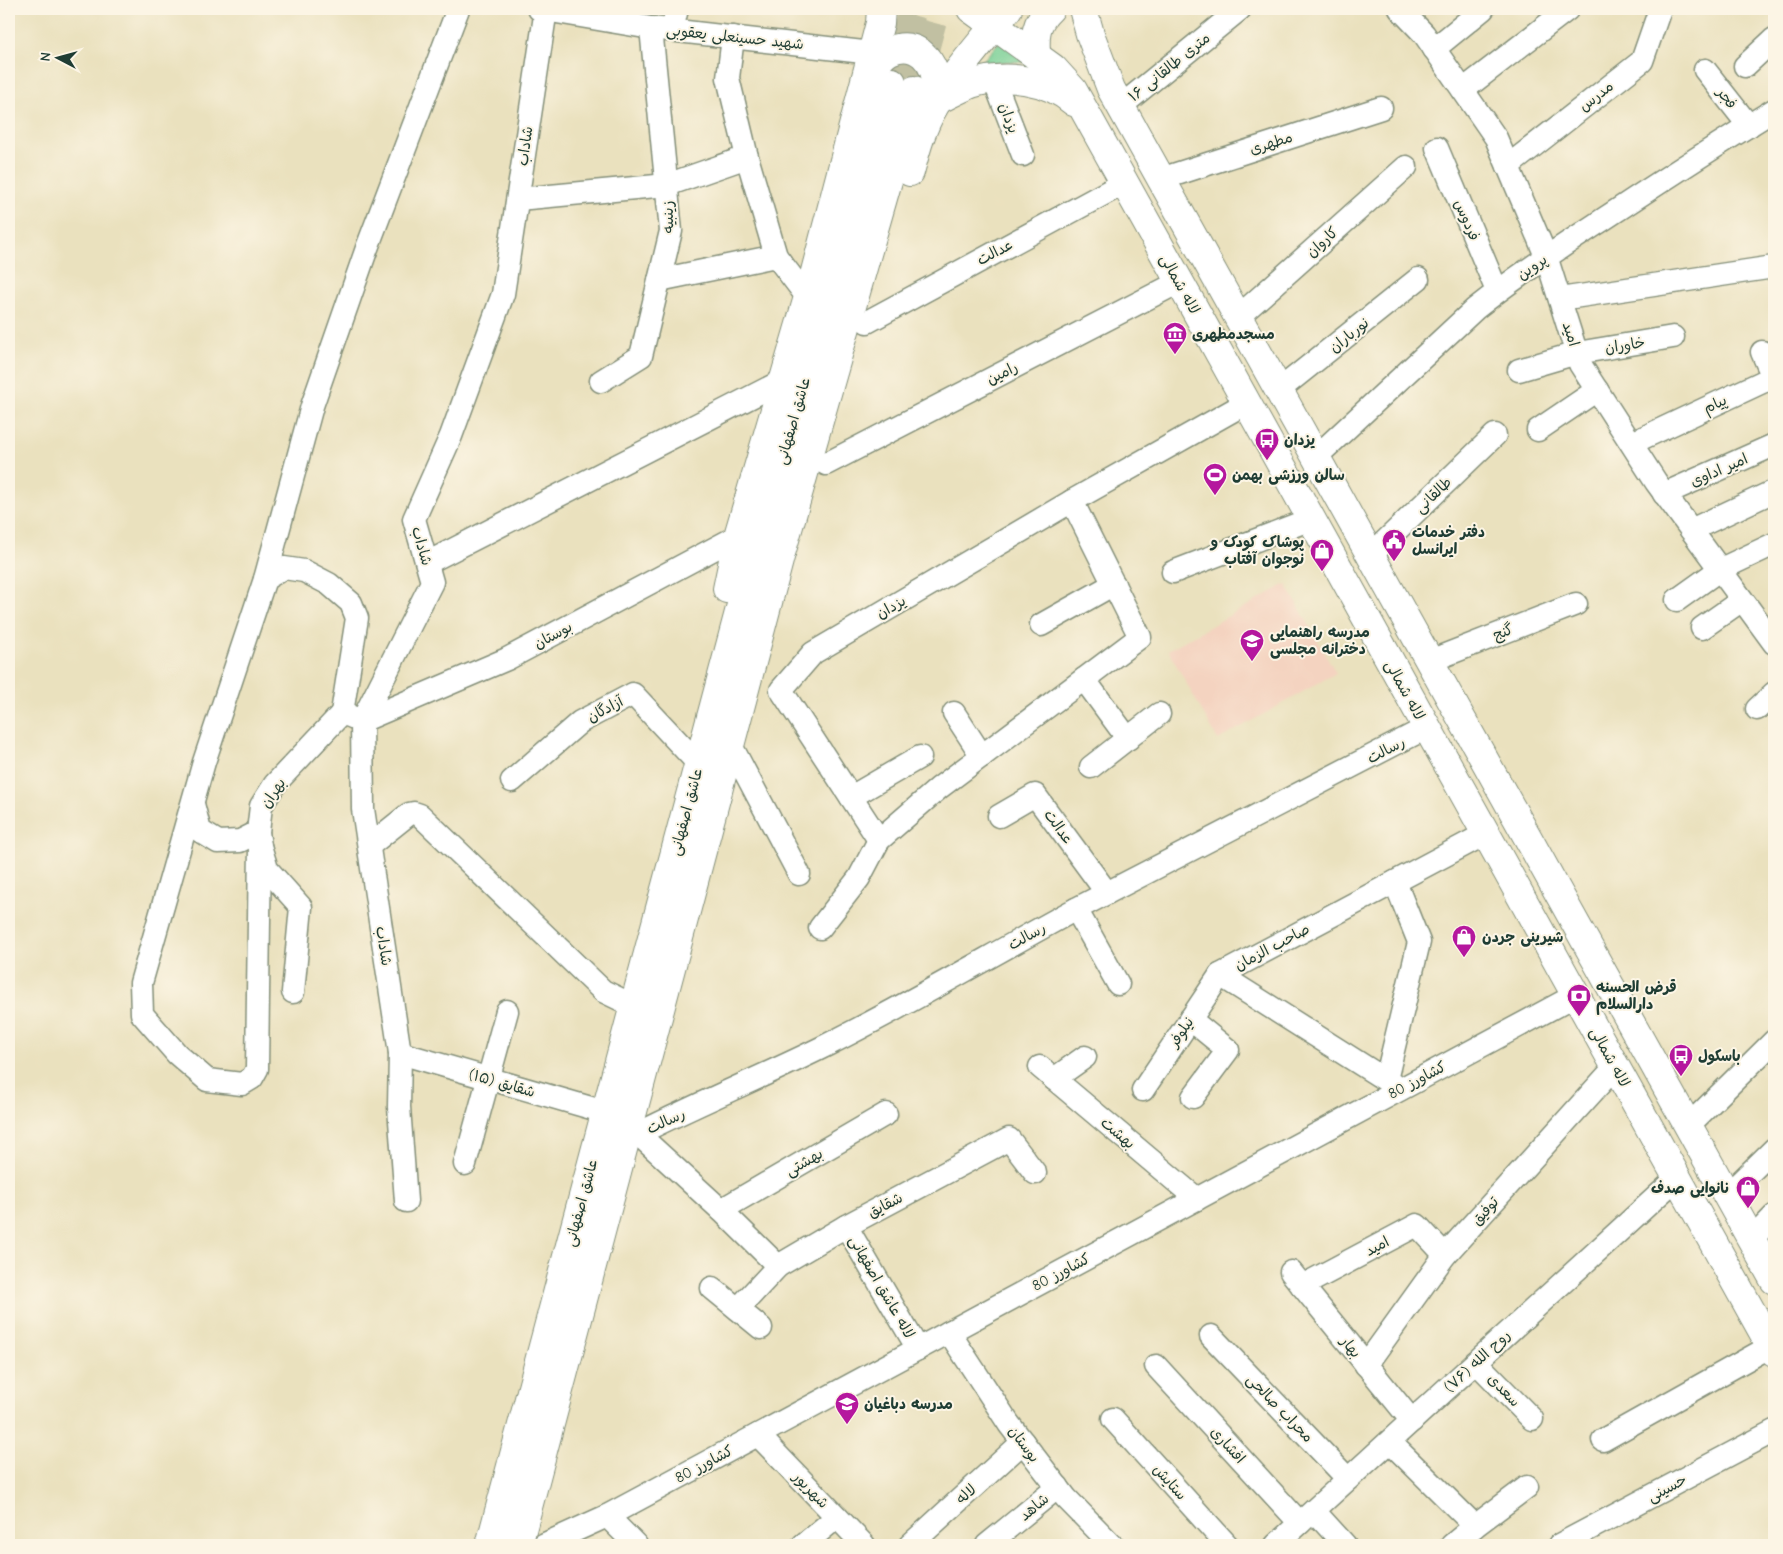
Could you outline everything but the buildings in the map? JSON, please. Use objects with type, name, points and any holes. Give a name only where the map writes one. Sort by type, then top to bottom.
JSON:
[{"type":"main road","points":[[667,883],[738,536],[808,298],[880,23],[881,9]]},
{"type":"main road","name":"لاله شمالی","points":[[971,9],[1001,17],[1036,55],[1053,68],[1072,90],[1773,1349]]},
{"type":"main road","points":[[1036,55],[1035,34],[1042,17],[1050,9]]},
{"type":"main road","points":[[1080,10],[1108,80],[1121,106],[1774,1280]]},
{"type":"main road","points":[[920,94],[963,65],[1001,17]]},
{"type":"main road","points":[[862,90],[875,65],[888,52],[904,46],[915,49],[930,61],[934,71],[937,88],[920,94]]},
{"type":"main road","points":[[920,94],[994,80],[1035,81],[1063,93],[1084,112]]},
{"type":"main road","points":[[693,889],[826,464],[919,141],[920,94]]},
{"type":"main road","name":"عاشق اصفهانی","points":[[490,1545],[758,540],[920,94]]},
{"type":"main road","name":"عاشق اصفهانی","points":[[518,1545],[632,1137],[693,889],[780,557],[920,94]]},
{"type":"main road","points":[[1359,606],[1390,590]]},
{"type":"street","points":[[192,803],[200,831],[218,842],[259,839],[257,1070],[252,1078],[242,1084],[207,1080],[177,1054],[142,1014],[141,983],[192,803],[204,762],[265,579],[312,406],[367,248],[458,9]]},
{"type":"street","name":"شهید حسینعلی یعقوبی","points":[[544,9],[662,29],[872,53]]},
{"type":"street","name":"شاداب","points":[[406,1201],[399,1108],[400,1053],[362,809],[352,717],[432,582],[414,519],[451,436],[503,294],[544,9]]},
{"type":"street","name":"زینبیه","points":[[601,381],[641,356],[671,231],[667,185],[662,29],[677,9]]},
{"type":"street","name":"۱۶ متری طالقانی","points":[[1121,106],[1240,9]]},
{"type":"street","name":"امید","points":[[1400,9],[1424,34],[1496,138],[1546,256],[1580,364],[1664,494],[1774,643]]},
{"type":"street","points":[[1434,48],[1482,9]]},
{"type":"street","points":[[1463,90],[1568,9]]},
{"type":"street","points":[[1657,18],[1679,9]]},
{"type":"street","name":"مدرس","points":[[1508,166],[1642,61],[1657,18]]},
{"type":"street","points":[[733,37],[728,78],[747,158],[776,256],[808,298]]},
{"type":"street","points":[[1745,66],[1774,39]]},
{"type":"street","name":"فجر","points":[[1705,70],[1749,126]]},
{"type":"street","name":"یزدان","points":[[994,80],[1023,155]]},
{"type":"street","name":"مطهری","points":[[1161,179],[1381,108]]},
{"type":"street","name":"پروین","points":[[1316,457],[1475,309],[1498,291],[1546,256],[1699,156],[1774,110]]},
{"type":"street","name":"فردوس","points":[[1436,148],[1498,291]]},
{"type":"street","points":[[518,199],[667,185],[747,158]]},
{"type":"street","name":"کاروان","points":[[1238,317],[1406,167]]},
{"type":"street","name":"عدالت","points":[[867,322],[1124,183]]},
{"type":"street","points":[[659,280],[776,256]]},
{"type":"street","points":[[1560,299],[1774,267]]},
{"type":"street","name":"نورباران","points":[[1279,390],[1418,279]]},
{"type":"street","name":"رامین","points":[[826,464],[1179,282]]},
{"type":"street","name":"خاوران","points":[[1519,370],[1576,353],[1673,337]]},
{"type":"street","name":"پیام","points":[[1632,443],[1773,377],[1762,352]]},
{"type":"street","points":[[427,563],[784,380]]},
{"type":"street","points":[[1538,430],[1596,390]]},
{"type":"street","name":"یزدان","points":[[879,840],[781,690],[813,653],[1072,500],[1246,403]]},
{"type":"street","name":"طالقانی","points":[[1371,556],[1495,434]]},
{"type":"street","name":"امیر اداوی","points":[[1664,494],[1774,445]]},
{"type":"street","points":[[1691,530],[1774,491]]},
{"type":"street","points":[[820,928],[859,878],[879,840],[939,788],[1140,637],[1072,500]]},
{"type":"street","points":[[1173,572],[1311,519]]},
{"type":"street","name":"بوستان","points":[[352,717],[507,659],[738,536]]},
{"type":"street","points":[[1677,600],[1719,570],[1774,544]]},
{"type":"street","points":[[265,579],[284,568],[304,571],[329,584],[351,603],[357,618],[352,717]]},
{"type":"street","points":[[1041,625],[1114,584]]},
{"type":"street","points":[[1702,628],[1742,600]]},
{"type":"street","name":"گنج","points":[[1430,661],[1576,604]]},
{"type":"street","points":[[1084,679],[1128,739]]},
{"type":"street","points":[[1757,709],[1774,693]]},
{"type":"street","name":"آزادگان","points":[[512,781],[580,722],[633,694],[692,757]]},
{"type":"street","points":[[954,713],[982,756]]},
{"type":"street","points":[[1091,767],[1160,714]]},
{"type":"street","name":"بهران","points":[[294,992],[301,907],[267,868],[259,839],[261,806],[275,784],[352,717]]},
{"type":"street","name":"رسالت","points":[[632,1137],[821,1048],[966,971],[1076,909],[1426,728]]},
{"type":"street","points":[[736,753],[799,874]]},
{"type":"street","points":[[851,797],[920,757]]},
{"type":"street","name":"عدالت","points":[[999,816],[1035,795],[1107,894]]},
{"type":"street","points":[[369,846],[409,814],[420,815],[603,991],[634,1006]]},
{"type":"street","name":"صاحب الزمان","points":[[1393,1084],[1220,975],[1485,834]]},
{"type":"street","points":[[1393,1084],[1420,942],[1395,882]]},
{"type":"street","points":[[1076,909],[1118,984]]},
{"type":"street","name":"نیلوفر","points":[[1143,1090],[1220,975]]},
{"type":"street","name":"کشاورز 80","points":[[548,1544],[607,1516],[1197,1199],[1393,1084],[1576,995]]},
{"type":"street","points":[[465,1164],[507,1011]]},
{"type":"street","points":[[1190,1019],[1228,1050],[1193,1097]]},
{"type":"street","points":[[1688,1126],[1774,1040]]},
{"type":"street","name":"شقایق (۱۵)","points":[[400,1053],[605,1112]]},
{"type":"street","name":"بهشت","points":[[1085,1057],[1047,1074],[1197,1199]]},
{"type":"street","name":"توفیق","points":[[1366,1365],[1445,1255],[1616,1066]]},
{"type":"street","name":"بهشتی","points":[[722,1210],[886,1114]]},
{"type":"street","points":[[632,1137],[722,1210],[778,1266]]},
{"type":"street","name":"شقایق","points":[[738,1309],[778,1266],[846,1226],[1009,1140],[1035,1173]]},
{"type":"street","points":[[1727,1195],[1774,1149]]},
{"type":"street","name":"روح الله (۷۶)","points":[[1276,1545],[1677,1178]]},
{"type":"street","points":[[1752,1239],[1774,1216]]},
{"type":"street","name":"امید","points":[[1296,1279],[1417,1225],[1445,1255]]},
{"type":"street","name":"لاله عاشق اصفهانی","points":[[846,1226],[918,1349]]},
{"type":"street","name":"بهار","points":[[1296,1279],[1412,1421]]},
{"type":"street","points":[[712,1288],[761,1328]]},
{"type":"street","name":"بوستان","points":[[949,1332],[1009,1424],[1066,1498],[1112,1545]]},
{"type":"street","name":"محراب صالحی","points":[[1212,1336],[1348,1479]]},
{"type":"street","points":[[1603,1440],[1773,1349]]},
{"type":"street","name":"سعدی","points":[[1476,1362],[1532,1419]]},
{"type":"street","name":"افشاری","points":[[1156,1366],[1307,1517],[1345,1545]]},
{"type":"street","name":"ستایش","points":[[1113,1419],[1227,1545]]},
{"type":"street","name":"حسینی","points":[[1559,1545],[1774,1431]]},
{"type":"street","name":"شهریور","points":[[758,1435],[864,1545]]},
{"type":"street","name":"لاله","points":[[910,1545],[1023,1442]]},
{"type":"street","points":[[1390,1442],[1475,1526]]},
{"type":"street","name":"شاهد","points":[[987,1545],[1058,1487]]},
{"type":"street","points":[[1452,1545],[1527,1487]]},
{"type":"street","points":[[607,1516],[636,1545]]},
{"type":"street","points":[[803,1545],[837,1517]]},
{"type":"shaded area","name":"مدرسه راهنمایی دخترانه مجلسی","points":[[1286,584],[1336,673],[1218,740],[1168,650]]},
{"type":"green space","points":[[1001,40],[1029,63],[1001,62],[974,71]]},
{"type":"tunnel","points":[[892,82],[913,9]]},
{"type":"tunnel","points":[[914,90],[936,9]]},
{"type":"place","name":"مسجدمطهری","points":[[1175,355]]},
{"type":"place","name":"یزدان","points":[[1267,461]]},
{"type":"place","name":"سالن ورزشی بهمن","points":[[1215,496]]},
{"type":"place","name":"دفتر خدمات ایرانسل","points":[[1394,562]]},
{"type":"place","name":"پوشاک کودک و نوجوان آفتاب","points":[[1322,572]]},
{"type":"place","name":"مدرسه راهنمایی دخترانه مجلسی","points":[[1252,662]]},
{"type":"place","name":"شیرینی جردن","points":[[1464,958]]},
{"type":"place","name":"قرض الحسنه دارالسلام","points":[[1579,1017]]},
{"type":"place","name":"باسکول","points":[[1681,1077]]},
{"type":"place","name":"نانوایی صدف","points":[[1748,1209]]},
{"type":"place","name":"مدرسه دباغیان","points":[[847,1425]]}]
